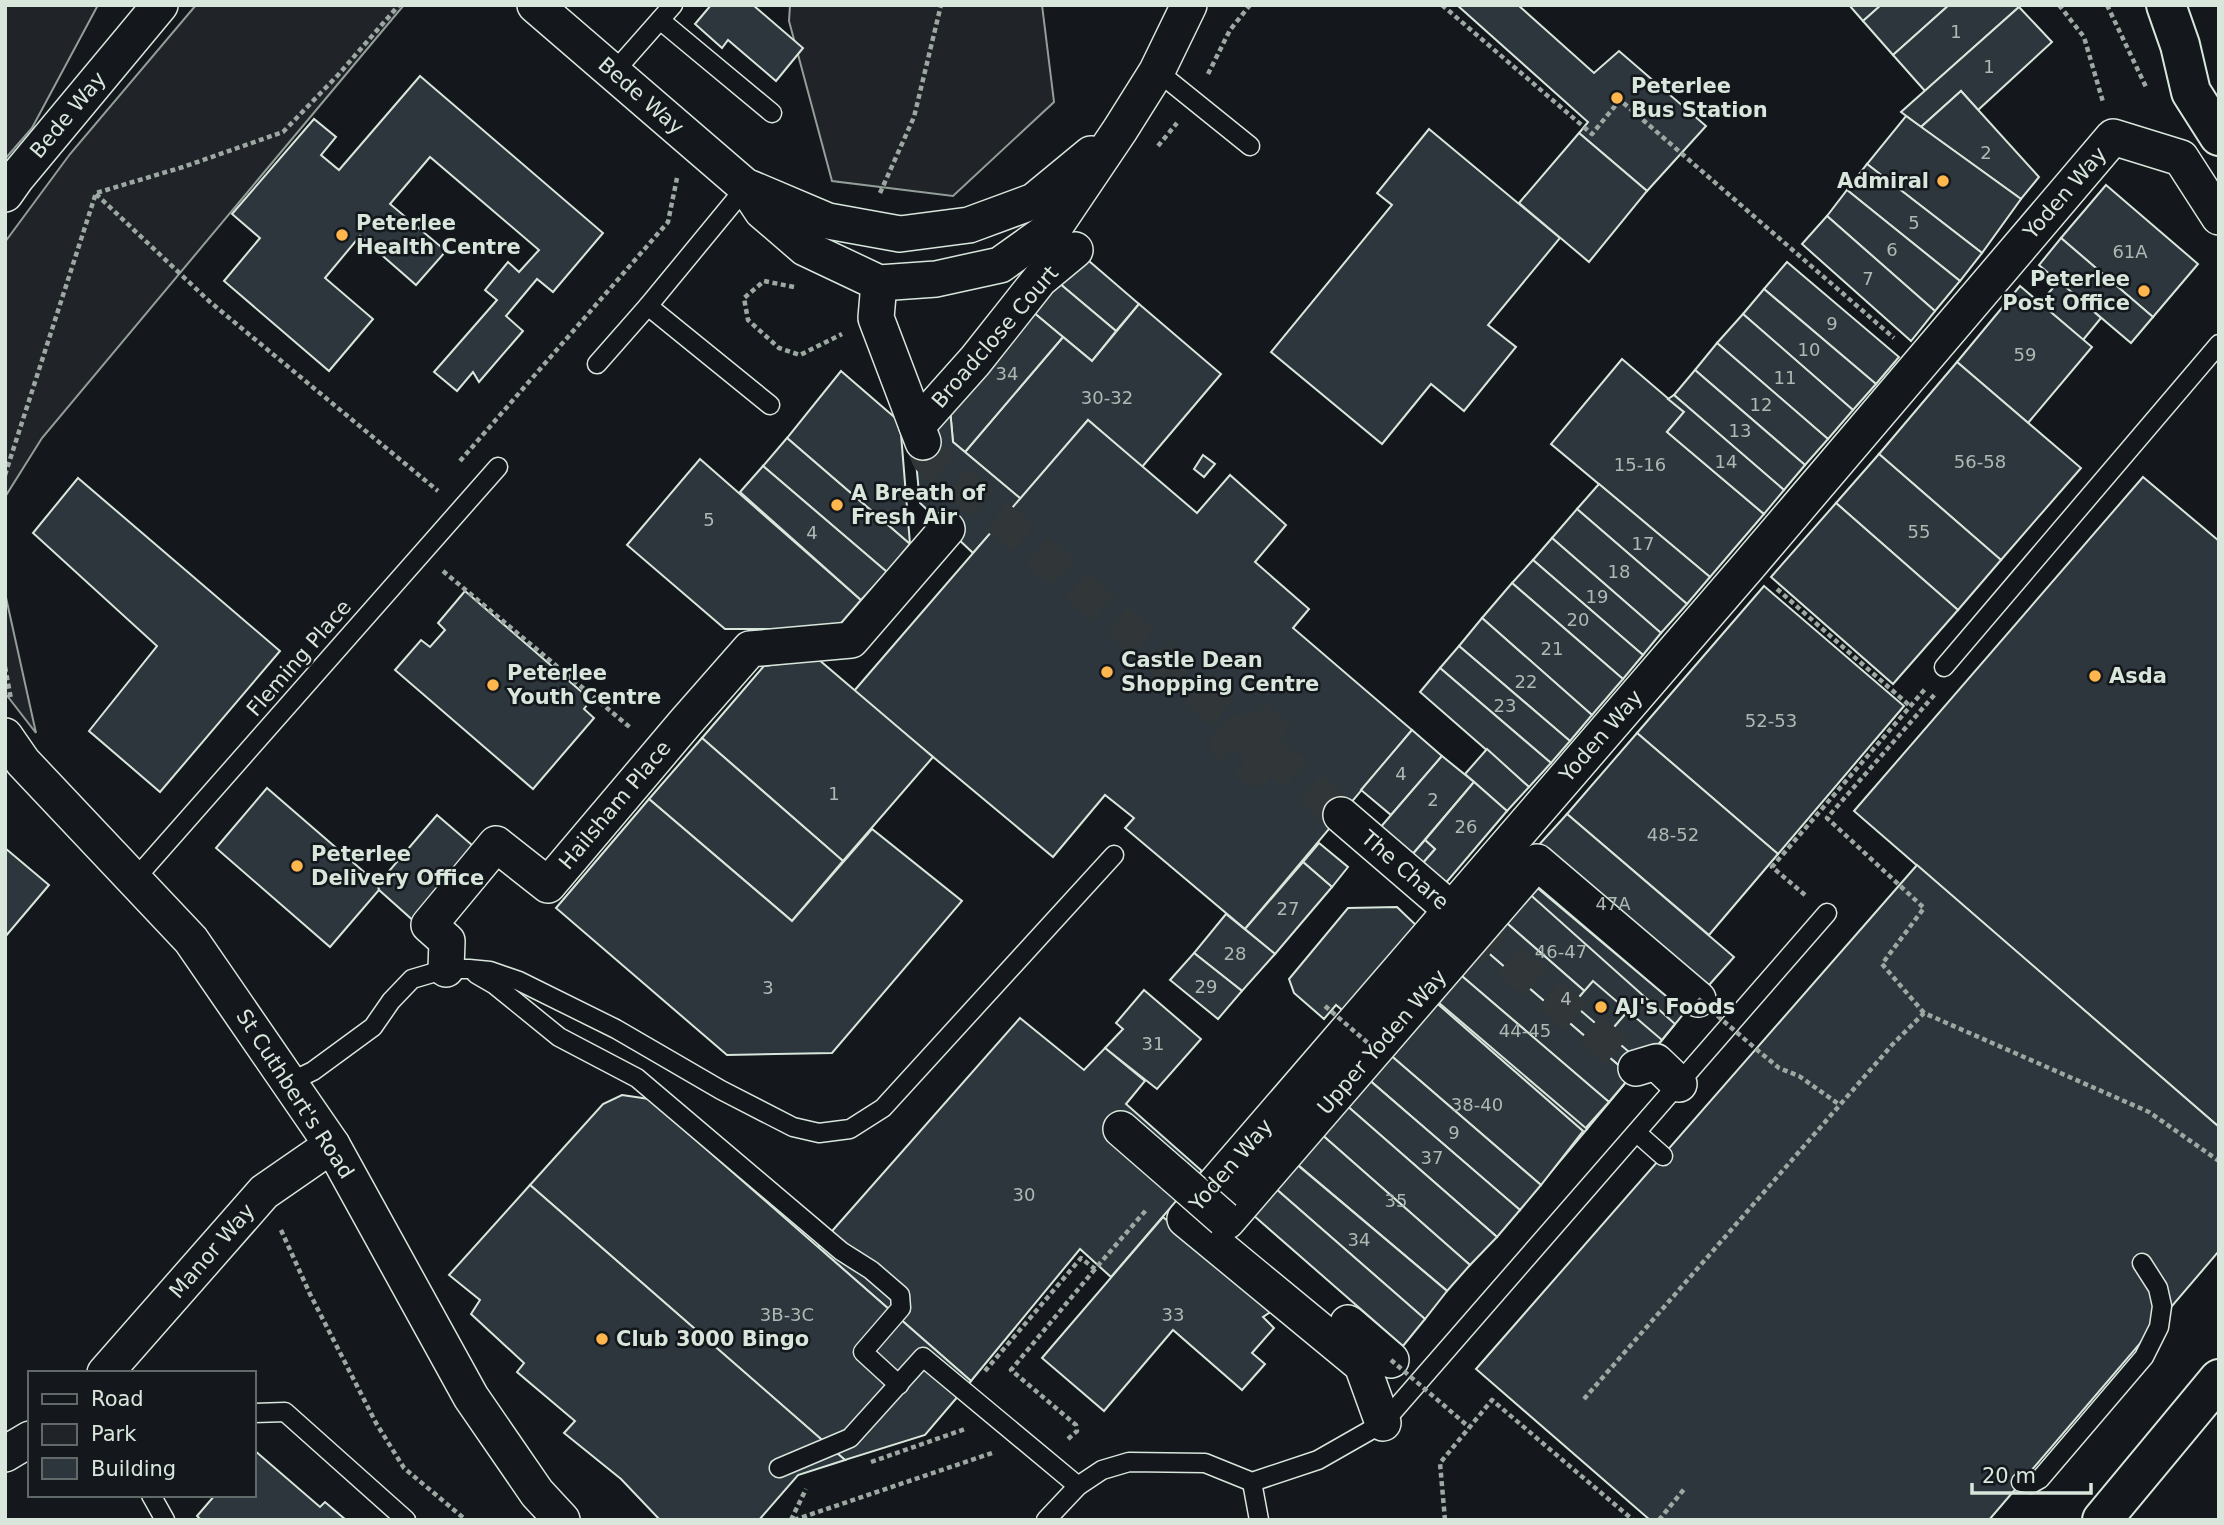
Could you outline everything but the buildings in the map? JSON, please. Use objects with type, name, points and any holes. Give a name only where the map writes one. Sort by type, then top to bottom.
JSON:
[{"type":"main road","points":[[2166,5],[2180,45],[2191,92],[2219,136]]},
{"type":"main road","points":[[2180,45],[2184,5]]},
{"type":"main road","points":[[2102,1520],[2219,1379]]},
{"type":"street","name":"Bede Way","points":[[5,194],[160,5]]},
{"type":"street","name":"Bede Way","points":[[535,5],[746,187],[762,211],[805,247],[879,284],[936,279],[1000,265],[1056,225],[1157,71],[1189,5]]},
{"type":"street","name":"Bede Way","points":[[746,187],[828,220],[900,234],[969,225],[1034,201],[1120,130]]},
{"type":"street","name":"Yoden Way","points":[[1383,1423],[1362,1365],[1185,1219],[1460,917],[1749,565],[2113,137],[2181,159],[2219,217]]},
{"type":"street","name":"Broadclose Court","points":[[876,318],[920,434],[1040,279],[1075,250]]},
{"type":"street","points":[[876,318],[879,284]]},
{"type":"street","name":"Hailsham Place","points":[[457,969],[447,941],[429,925],[496,844],[548,885],[750,649],[851,640],[947,529]]},
{"type":"street","name":"St Cuthbert's Road","points":[[5,736],[23,762],[191,940],[332,1145],[471,1397],[537,1493],[562,1520]]},
{"type":"street","name":"The Chare","points":[[1340,815],[1460,917]]},
{"type":"street","name":"Upper Yoden Way","points":[[1226,1220],[1537,862],[1698,999]]},
{"type":"street","points":[[1636,1068],[1656,1062],[1679,1084]]},
{"type":"street","points":[[1121,1129],[1391,1360]]},
{"type":"street","name":"Manor Way","points":[[108,1371],[264,1192],[332,1145]]},
{"type":"street","points":[[5,1454],[28,1440]]},
{"type":"lane","points":[[614,72],[673,5]]},
{"type":"lane","points":[[660,20],[772,113]]},
{"type":"lane","points":[[1157,71],[1250,146]]},
{"type":"lane","points":[[597,364],[746,187]]},
{"type":"lane","points":[[648,306],[770,405]]},
{"type":"lane","points":[[1944,675],[2219,344]]},
{"type":"lane","name":"Fleming Place","points":[[135,879],[498,467]]},
{"type":"lane","points":[[288,1083],[313,1071],[373,1027],[391,1001],[412,979],[457,969],[489,971],[519,981],[616,1030],[721,1090],[793,1127],[819,1133],[850,1129],[883,1108],[1114,855]]},
{"type":"lane","points":[[1046,1520],[1078,1486],[1102,1470],[1129,1462],[1206,1463],[1252,1482],[1318,1460],[1383,1423],[1827,914]]},
{"type":"lane","points":[[457,969],[495,985],[559,1037],[638,1078],[841,1251],[871,1270],[900,1295],[901,1308],[863,1352],[899,1385]]},
{"type":"lane","points":[[1637,1133],[1662,1156]]},
{"type":"lane","points":[[2021,1482],[2031,1484],[2040,1479],[2144,1357],[2159,1327],[2162,1306],[2158,1288],[2142,1263]]},
{"type":"lane","points":[[779,1468],[850,1438],[923,1357],[1078,1486]]},
{"type":"lane","points":[[256,1413],[285,1412],[406,1520]]},
{"type":"lane","points":[[1252,1482],[1259,1520]]},
{"type":"lane","points":[[152,1497],[165,1520]]},
{"type":"path","points":[[96,193],[183,167],[283,132],[400,5]]},
{"type":"path","points":[[877,199],[914,117],[941,5]]},
{"type":"path","points":[[1442,5],[1592,134],[1620,100],[1921,361]]},
{"type":"path","points":[[2059,5],[2084,37],[2113,137]]},
{"type":"path","points":[[2107,5],[2147,88]]},
{"type":"path","points":[[459,463],[668,222],[680,168],[699,146]]},
{"type":"path","points":[[5,475],[96,193]]},
{"type":"path","points":[[96,193],[210,302],[460,509]]},
{"type":"path","points":[[798,288],[764,281],[744,298],[748,320],[779,348],[800,355],[876,318]]},
{"type":"path","points":[[430,499],[445,481]]},
{"type":"path","points":[[422,554],[660,752]]},
{"type":"path","points":[[1749,565],[1910,706]]},
{"type":"path","points":[[1827,914],[1772,867],[1910,706],[1944,675]]},
{"type":"path","points":[[1944,675],[1827,818],[1924,908],[1882,964],[1924,1013],[2149,1112],[2219,1161]]},
{"type":"path","points":[[1698,999],[1779,1068],[1799,1076],[1840,1105]]},
{"type":"path","points":[[1325,1006],[1376,1049]]},
{"type":"path","points":[[1584,1399],[1892,1045],[1924,1013]]},
{"type":"path","points":[[1064,1440],[1071,1438],[1077,1431],[1076,1425],[1011,1370],[1175,1176]]},
{"type":"path","points":[[264,1192],[316,1305],[376,1423],[404,1468],[466,1520]]},
{"type":"path","points":[[979,1377],[1081,1258],[1096,1269]]},
{"type":"path","points":[[1391,1360],[1469,1427]]},
{"type":"path","points":[[1445,1520],[1440,1463],[1492,1400],[1633,1520]]},
{"type":"path","points":[[862,1465],[967,1428],[984,1407]]},
{"type":"path","points":[[793,1520],[996,1451]]},
{"type":"path","points":[[793,1520],[809,1483]]},
{"type":"path","points":[[1659,1520],[1685,1488]]},
{"type":"green space","points":[[5,5],[98,5],[32,128],[5,159]]},
{"type":"green space","points":[[196,5],[404,5],[42,438],[5,497],[5,242],[70,154]]},
{"type":"green space","points":[[790,5],[1042,5],[1054,102],[953,196],[832,181],[789,21]]},
{"type":"green space","points":[[5,593],[36,733],[5,693]]},
{"type":"tunnel","points":[[923,442],[929,458],[1243,729]]},
{"type":"tunnel","points":[[1254,716],[1281,739],[1255,769],[1228,746],[1254,716]]},
{"type":"tunnel","points":[[1270,752],[1341,815]]},
{"type":"tunnel","points":[[1469,925],[1636,1068]]},
{"type":"place","name":"Peterlee Bus Station","points":[[1617,98]]},
{"type":"place","name":"Admiral","points":[[1943,181]]},
{"type":"place","name":"Peterlee Health Centre","points":[[342,235]]},
{"type":"place","name":"Peterlee Post Office","points":[[2144,291]]},
{"type":"place","name":"A Breath of Fresh Air","points":[[837,505]]},
{"type":"place","name":"Castle Dean Shopping Centre","points":[[1107,672]]},
{"type":"place","name":"Asda","points":[[2095,676]]},
{"type":"place","name":"Peterlee Youth Centre","points":[[493,685]]},
{"type":"place","name":"Peterlee Delivery Office","points":[[297,866]]},
{"type":"place","name":"AJ's Foods","points":[[1601,1007]]},
{"type":"place","name":"Club 3000 Bingo","points":[[602,1339]]}]
